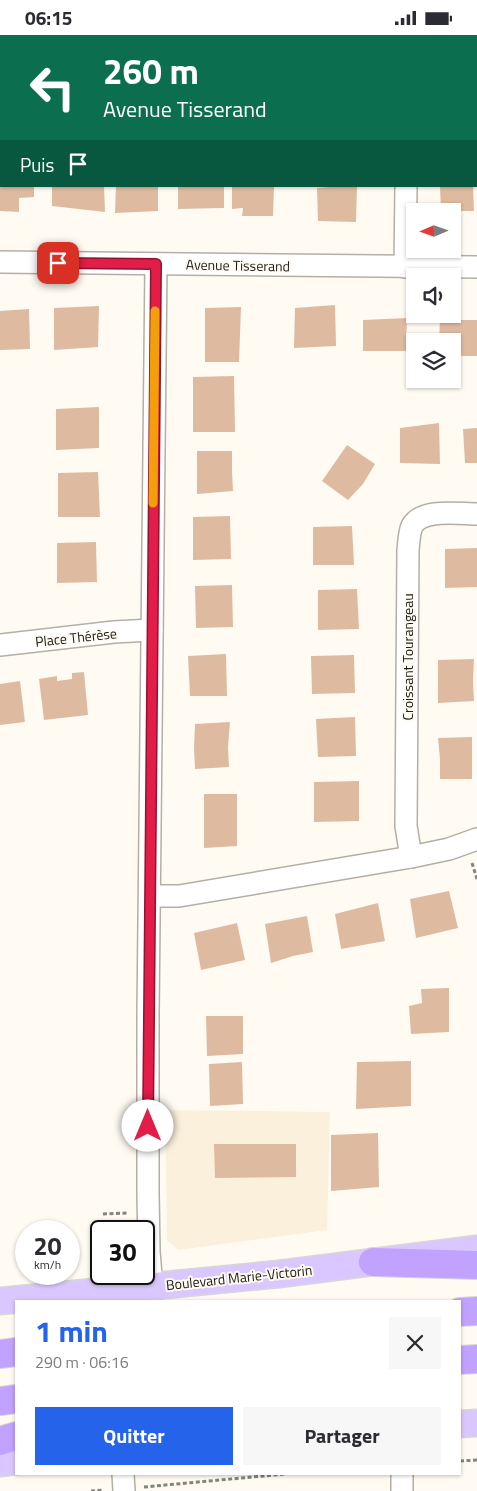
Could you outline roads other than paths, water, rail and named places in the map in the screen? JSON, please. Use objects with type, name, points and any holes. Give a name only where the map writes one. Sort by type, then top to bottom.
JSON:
[{"type":"highway","points":[[373,1262],[477,1265]]},
{"type":"highway","points":[[461,1312],[477,1311]]},
{"type":"highway","points":[[0,1354],[15,1352]]},
{"type":"highway","points":[[461,1360],[477,1359]]},
{"type":"highway","points":[[0,1401],[15,1399]]},
{"type":"highway","points":[[0,1441],[15,1436]]},
{"type":"main road","name":"Boulevard Marie-Victorin","points":[[0,1301],[278,1274],[477,1249]]},
{"type":"main road","points":[[461,1424],[477,1423]]},
{"type":"main road","points":[[0,1463],[15,1461]]},
{"type":"street","points":[[405,267],[406,187]]},
{"type":"street","name":"Avenue Tisserand","points":[[0,262],[477,267]]},
{"type":"street","points":[[152,1287],[149,1252],[148,1193],[156,264]]},
{"type":"street","name":"Croissant Tourangeau","points":[[411,857],[406,826],[409,536],[416,521],[424,516],[433,514],[477,514]]},
{"type":"street","name":"Place Thérèse","points":[[0,645],[152,629]]},
{"type":"street","points":[[150,896],[179,896],[449,849],[474,849]]},
{"type":"street","points":[[124,1475],[133,1489]]},
{"type":"street","points":[[402,1475],[402,1491]]}]
